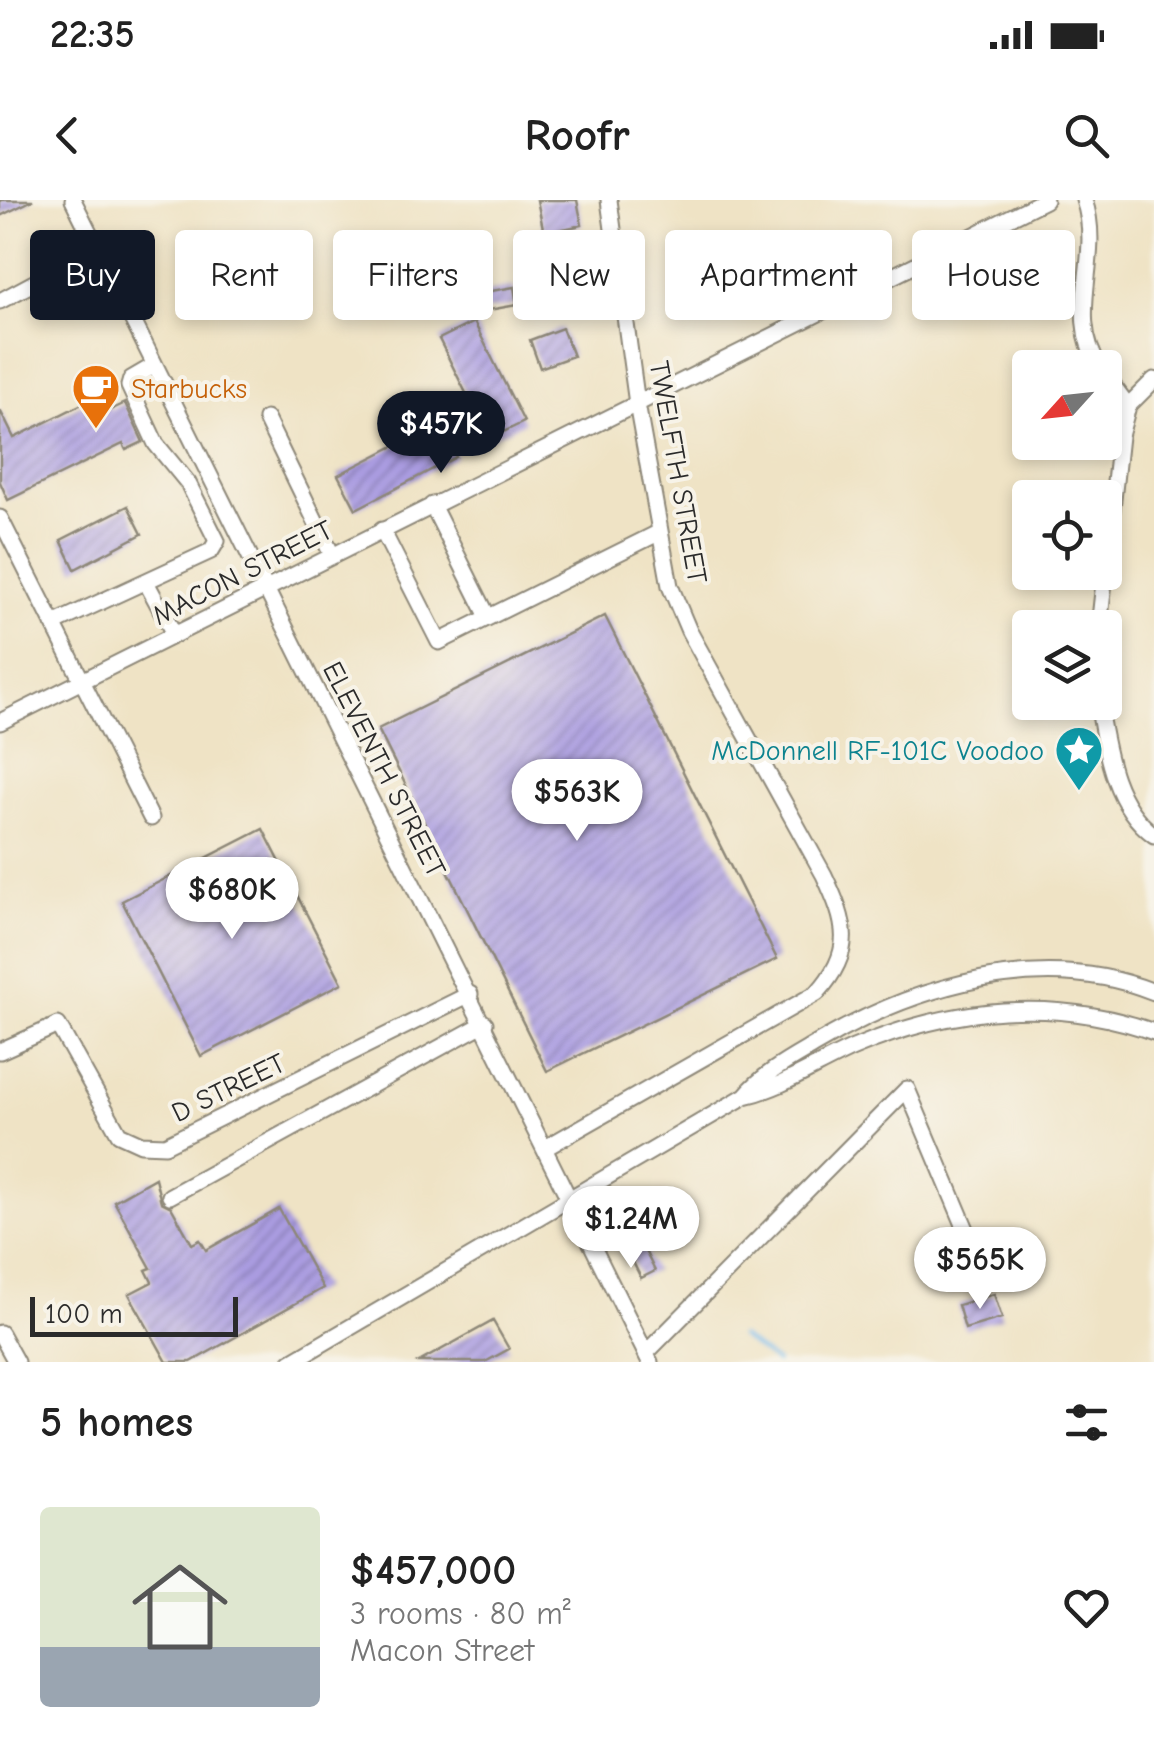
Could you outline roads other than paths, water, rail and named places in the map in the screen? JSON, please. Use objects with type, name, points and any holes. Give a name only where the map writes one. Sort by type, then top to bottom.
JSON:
[{"type":"street","name":"ELEVENTH STREET","points":[[73,200],[88,230]]},
{"type":"street","name":"TWELFTH STREET","points":[[547,1147],[817,993],[837,972],[845,946],[836,901],[824,875],[688,631],[670,586],[637,404],[608,200]]},
{"type":"street","name":"MACON STREET","points":[[0,722],[1045,200]]},
{"type":"street","points":[[1084,200],[1091,244],[1084,340],[1090,350]]},
{"type":"street","points":[[0,301],[30,285]]},
{"type":"street","name":"ELEVENTH STREET","points":[[132,320],[547,1147],[648,1358]]},
{"type":"street","points":[[54,624],[210,551],[216,541],[188,483],[156,444],[129,386],[130,379],[154,365]]},
{"type":"street","points":[[1101,610],[1120,436],[1128,406],[1154,380]]},
{"type":"street","points":[[1122,398],[1128,406]]},
{"type":"street","points":[[266,420],[332,555]]},
{"type":"street","points":[[432,505],[488,617]]},
{"type":"street","points":[[0,518],[152,818]]},
{"type":"street","points":[[382,530],[439,642],[660,532]]},
{"type":"street","points":[[146,582],[174,634]]},
{"type":"street","points":[[1101,720],[1108,759],[1124,800],[1140,824],[1154,835]]},
{"type":"street","points":[[745,1096],[762,1077],[881,1008],[949,985],[1004,975],[1099,979],[1154,992]]},
{"type":"street","points":[[1002,1010],[1004,975]]},
{"type":"street","name":"D STREET","points":[[0,1051],[58,1025],[120,1134],[142,1144],[166,1145],[470,994]]},
{"type":"street","points":[[881,1008],[888,1034]]},
{"type":"street","points":[[291,1362],[745,1096],[771,1090],[888,1034],[969,1012],[1002,1010],[1063,1011],[1154,1032]]},
{"type":"street","points":[[170,1196],[485,1023]]},
{"type":"street","points":[[648,1358],[907,1090],[973,1246]]},
{"type":"street","points":[[0,1333],[16,1362]]},
{"type":"waterway","points":[[740,1336],[776,1362]]},
{"type":"place","name":"Starbucks","points":[[96,430]]},
{"type":"place","name":"McDonnell RF-101C Voodoo","points":[[1079,792]]}]
